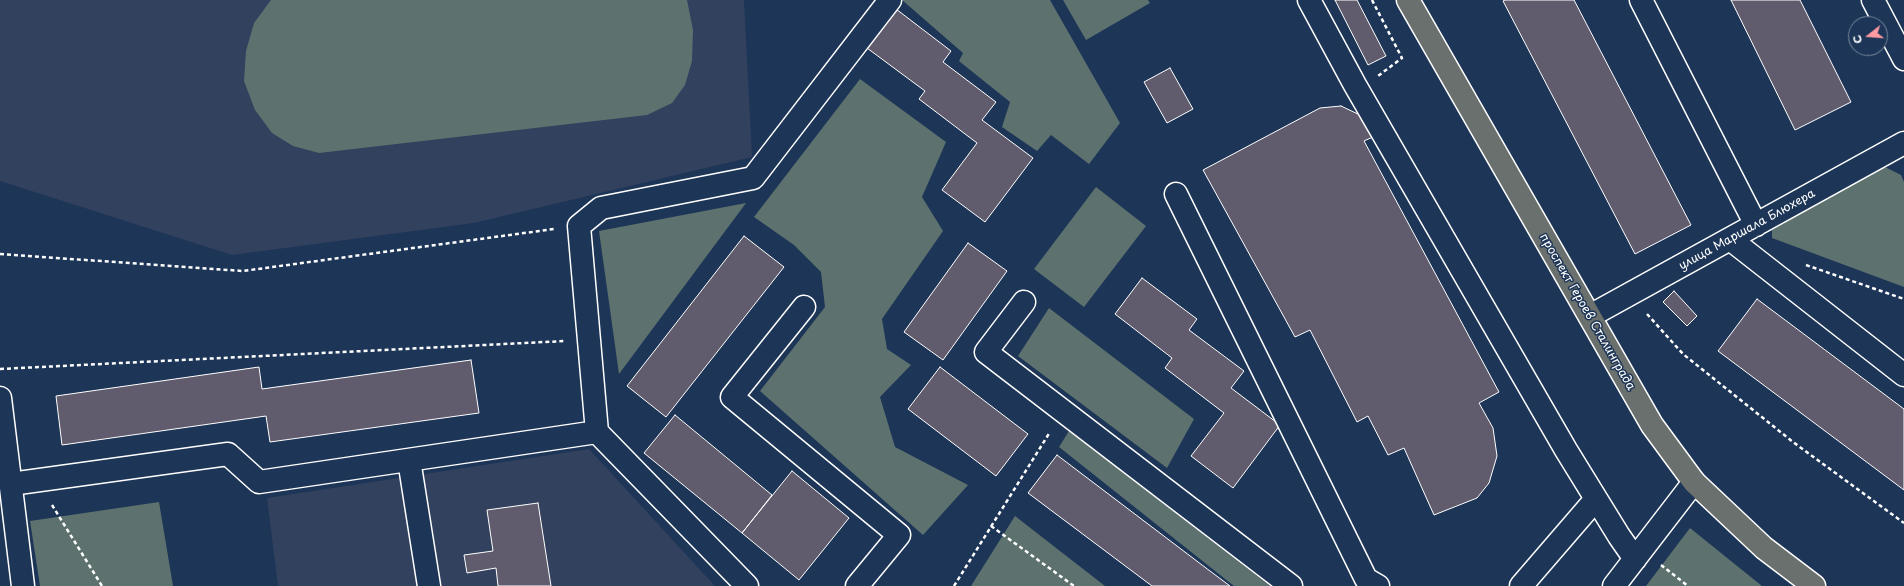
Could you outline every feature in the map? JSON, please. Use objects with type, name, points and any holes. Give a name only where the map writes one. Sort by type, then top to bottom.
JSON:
[{"type":"main road","name":"проспект Героев Сталинграда","points":[[1408,0],[1652,425],[1694,482],[1764,548],[1814,586]]},
{"type":"street","points":[[747,586],[597,432],[579,226],[601,208],[753,178],[890,0]]},
{"type":"street","points":[[1309,0],[1355,85],[1596,499],[1638,555]]},
{"type":"street","points":[[1640,0],[1756,225]]},
{"type":"street","points":[[1873,0],[1904,59]]},
{"type":"street","name":"улица Маршала Блюхера","points":[[1590,316],[1904,143]]},
{"type":"street","points":[[1176,194],[1366,579],[1378,586]]},
{"type":"street","points":[[1730,239],[1904,375]]},
{"type":"street","points":[[1024,302],[986,352],[1291,586]]},
{"type":"street","points":[[804,307],[732,397],[898,535],[857,586]]},
{"type":"street","points":[[0,398],[23,586]]},
{"type":"street","points":[[10,484],[228,454],[259,482],[597,432]]},
{"type":"street","points":[[409,460],[429,586]]},
{"type":"street","points":[[1614,586],[1694,482]]},
{"type":"street","points":[[1521,586],[1596,499]]},
{"type":"path","points":[[1372,0],[1402,58],[1379,75]]},
{"type":"path","points":[[0,254],[243,271],[579,226]]},
{"type":"path","points":[[1798,262],[1904,299]]},
{"type":"path","points":[[1630,294],[1683,354],[1793,442],[1904,523]]},
{"type":"path","points":[[0,369],[589,339]]},
{"type":"path","points":[[954,586],[1063,411]]},
{"type":"path","points":[[36,480],[102,586]]},
{"type":"path","points":[[991,526],[1074,586]]},
{"type":"path","points":[[1638,555],[1688,586]]},
{"type":"shaded area","points":[[0,0],[744,0],[752,157],[474,223],[232,255],[0,181]]},
{"type":"shaded area","points":[[589,449],[715,586],[278,586],[267,498]]},
{"type":"green space","points":[[271,0],[687,0],[693,30],[692,61],[685,85],[672,103],[647,115],[319,153],[293,146],[272,133],[255,110],[244,81],[246,51],[254,23]]},
{"type":"green space","points":[[902,0],[1050,0],[1120,123],[1089,164],[1051,135],[1037,151],[1002,127],[1010,102],[959,61],[963,53]]},
{"type":"green space","points":[[1063,0],[1148,0],[1150,3],[1086,40]]},
{"type":"green space","points":[[860,79],[946,142],[922,197],[943,231],[882,319],[887,349],[911,365],[880,397],[895,447],[968,485],[923,535],[760,391],[825,307],[821,272],[794,245],[754,217]]},
{"type":"green space","points":[[1881,165],[1901,175],[1904,182],[1904,287],[1772,238],[1772,230]]},
{"type":"green space","points":[[1096,187],[1146,226],[1084,307],[1034,269]]},
{"type":"green space","points":[[746,203],[619,374],[599,231]]},
{"type":"green space","points":[[1049,308],[1194,419],[1167,468],[1018,356]]},
{"type":"green space","points":[[1069,431],[1270,586],[1234,586],[1059,447]]},
{"type":"green space","points":[[159,502],[173,586],[40,586],[30,521]]},
{"type":"green space","points":[[1015,516],[1105,586],[971,586]]},
{"type":"green space","points":[[1690,528],[1762,586],[1646,586]]},
{"type":"building","points":[[1335,0],[1357,0],[1386,56],[1368,65]]},
{"type":"building","points":[[1574,0],[1691,225],[1635,254],[1503,1]]},
{"type":"building","points":[[1731,0],[1800,0],[1851,102],[1795,130]]},
{"type":"building","points":[[896,9],[951,51],[943,62],[996,102],[982,120],[1033,158],[985,222],[942,190],[977,143],[919,99],[925,91],[867,48]]},
{"type":"building","points":[[1170,68],[1193,109],[1167,123],[1144,82]]},
{"type":"building","points":[[1341,106],[1360,115],[1375,136],[1364,141],[1499,392],[1479,403],[1493,428],[1497,456],[1489,483],[1477,498],[1434,515],[1404,448],[1388,455],[1368,416],[1357,422],[1310,330],[1295,337],[1203,170],[1320,108]]},
{"type":"building","points":[[744,236],[784,267],[666,417],[627,386]]},
{"type":"building","points":[[968,243],[1007,271],[943,360],[904,332]]},
{"type":"building","points":[[1142,278],[1197,319],[1189,330],[1244,371],[1231,388],[1280,425],[1233,488],[1191,456],[1224,413],[1165,368],[1172,358],[1115,314]]},
{"type":"building","points":[[1674,291],[1697,316],[1687,326],[1663,302]]},
{"type":"building","points":[[1757,299],[1904,409],[1904,490],[1718,351]]},
{"type":"building","points":[[471,360],[479,413],[270,442],[266,416],[62,445],[56,396],[259,367],[262,389]]},
{"type":"building","points":[[940,367],[1028,434],[996,476],[908,409]]},
{"type":"building","points":[[675,415],[772,495],[742,533],[644,453]]},
{"type":"building","points":[[1057,455],[1230,586],[1152,586],[1028,493]]},
{"type":"building","points":[[792,471],[849,518],[799,580],[742,533]]},
{"type":"building","points":[[538,503],[551,586],[498,586],[496,568],[467,573],[464,555],[493,551],[487,510]]}]
